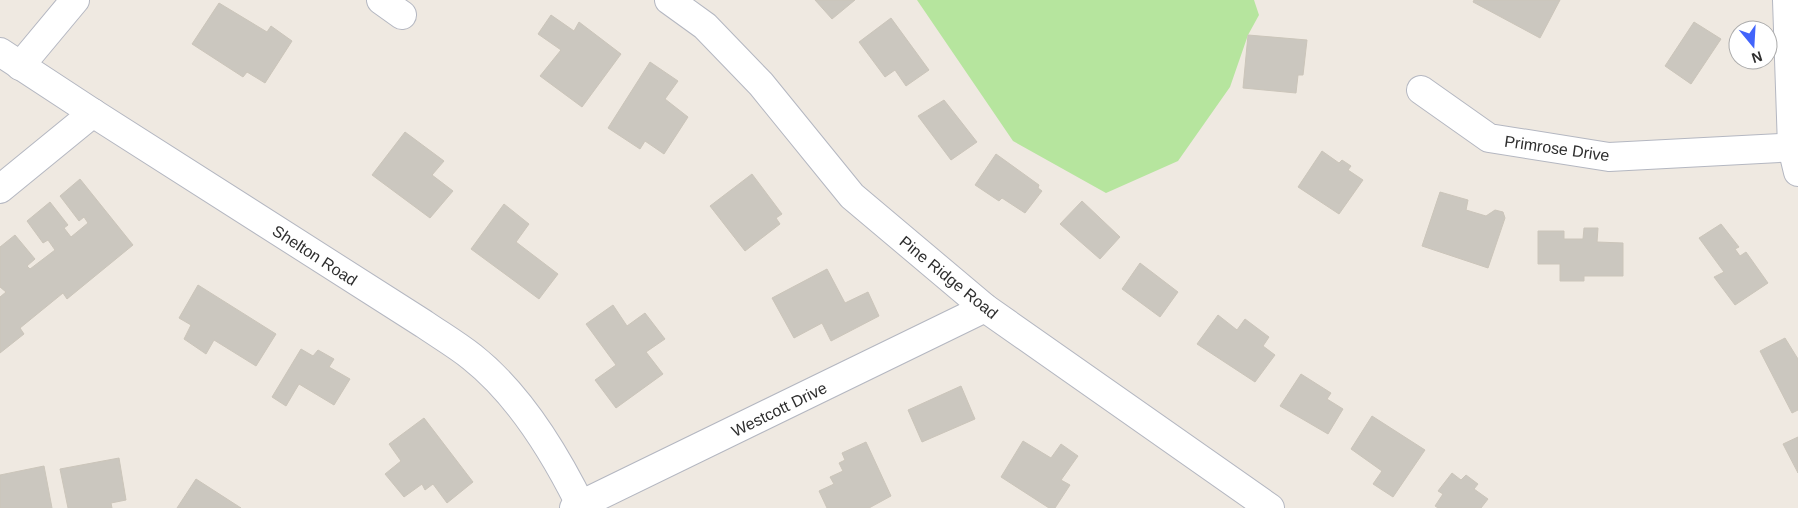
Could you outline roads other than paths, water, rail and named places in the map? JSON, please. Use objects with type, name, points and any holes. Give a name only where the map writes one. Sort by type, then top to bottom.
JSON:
[{"type":"street","points":[[10,58],[75,0]]},
{"type":"street","name":"Pine Ridge Road","points":[[669,0],[705,26],[761,84],[852,196],[984,308],[1252,503]]},
{"type":"street","points":[[1787,0],[1796,155]]},
{"type":"street","name":"Shelton Road","points":[[10,58],[416,319],[473,358],[516,402],[553,454],[578,507]]},
{"type":"street","name":"Primrose Drive","points":[[1421,90],[1489,138],[1609,157],[1796,155]]},
{"type":"street","points":[[0,189],[93,113]]},
{"type":"street","name":"Westcott Drive","points":[[578,507],[984,308]]}]
